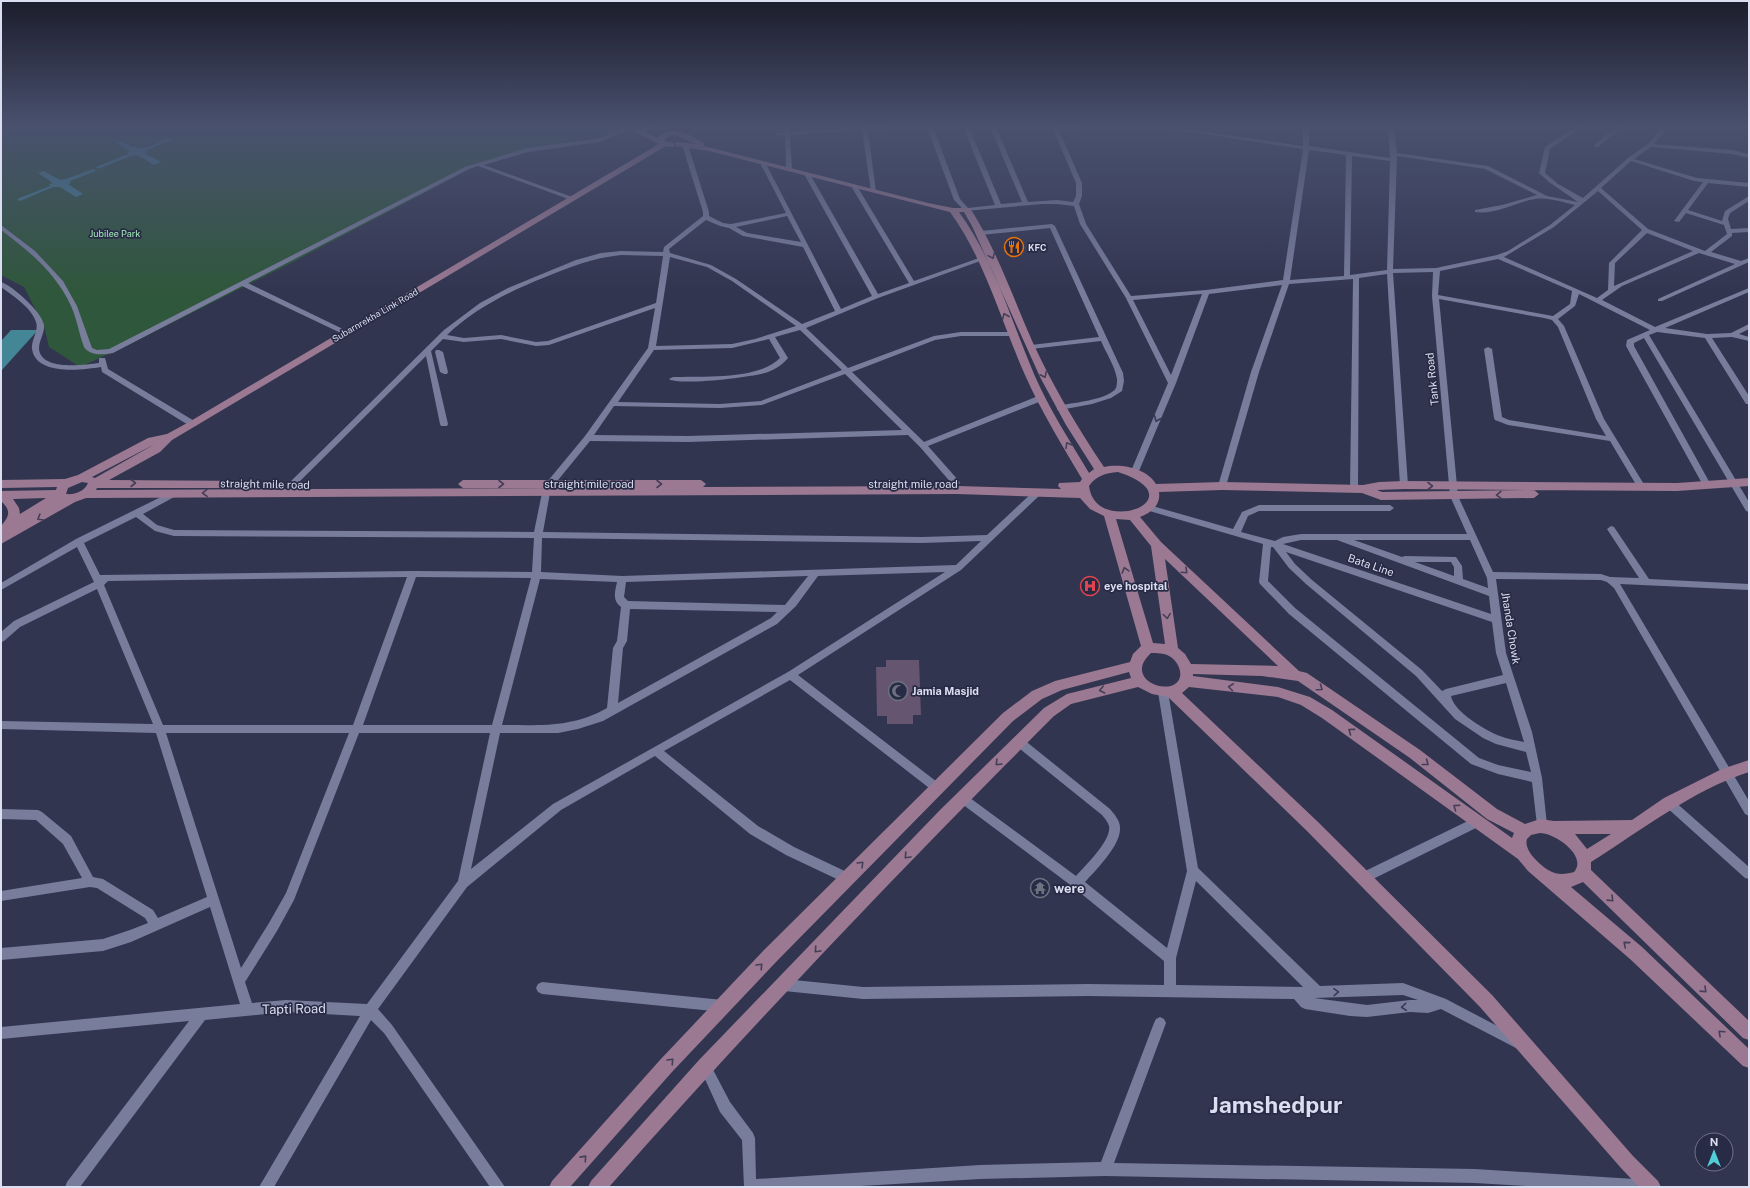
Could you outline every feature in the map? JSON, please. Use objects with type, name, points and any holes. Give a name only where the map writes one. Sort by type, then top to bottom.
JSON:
[{"type":"street","points":[[1,227],[37,255],[58,277],[73,305],[83,329],[85,344],[89,350],[102,352],[110,351],[438,182]]},
{"type":"street","points":[[528,182],[573,199]]},
{"type":"street","name":"Subarnrekha Link Road","points":[[81,478],[152,441],[170,437],[600,182]]},
{"type":"street","points":[[697,182],[706,212],[706,217]]},
{"type":"street","points":[[773,182],[839,310]]},
{"type":"street","points":[[812,182],[876,297]]},
{"type":"street","points":[[840,182],[953,210],[999,208],[1026,204],[1060,202],[1076,203]]},
{"type":"street","points":[[873,182],[874,191]]},
{"type":"street","points":[[951,182],[957,200],[967,210],[981,233],[1031,347],[1060,408],[1101,471]]},
{"type":"street","points":[[989,182],[999,208]]},
{"type":"street","points":[[1017,182],[1026,204]]},
{"type":"street","points":[[1076,203],[1079,196],[1078,182]]},
{"type":"street","points":[[1222,486],[1255,372],[1286,282],[1301,182]]},
{"type":"street","points":[[1347,278],[1349,182]]},
{"type":"street","points":[[1393,182],[1390,271],[1404,485]]},
{"type":"street","points":[[1516,182],[1545,197]]},
{"type":"street","points":[[1551,182],[1565,189],[1582,202]]},
{"type":"street","points":[[1129,298],[1206,292],[1286,282],[1347,278],[1390,271],[1437,270],[1498,257],[1552,226],[1604,182]]},
{"type":"street","points":[[1677,221],[1706,182]]},
{"type":"street","points":[[1712,182],[1749,185]]},
{"type":"street","points":[[854,186],[912,283]]},
{"type":"street","points":[[1598,188],[1646,230],[1702,252],[1740,263]]},
{"type":"street","points":[[1477,211],[1503,207],[1527,198],[1545,197],[1582,202]]},
{"type":"street","points":[[1730,231],[1725,216],[1727,212],[1749,198]]},
{"type":"street","points":[[953,210],[957,200]]},
{"type":"street","points":[[1076,203],[1079,207],[1083,224],[1129,298],[1172,383]]},
{"type":"street","points":[[953,210],[969,232],[1041,398],[1085,486],[1090,505],[1109,514],[1121,517],[1134,516],[1143,513],[1149,508],[1154,500],[1154,488],[1148,479],[1135,471],[1118,468],[1101,471],[1092,474],[1085,486]]},
{"type":"street","points":[[1684,211],[1727,224]]},
{"type":"street","points":[[706,217],[722,225],[731,226],[790,214]]},
{"type":"street","points":[[463,883],[496,729],[536,576],[538,535],[548,488],[588,438],[652,348],[667,254],[666,248],[706,217]]},
{"type":"street","points":[[731,226],[745,235],[805,245]]},
{"type":"street","points":[[981,233],[1052,226],[1104,339],[1119,374],[1121,381],[1119,388],[1110,396],[1060,408]]},
{"type":"street","points":[[1611,290],[1612,263],[1646,230]]},
{"type":"street","points":[[1730,231],[1749,230]]},
{"type":"street","points":[[1596,301],[1611,290],[1702,252],[1730,234],[1730,231]]},
{"type":"street","points":[[292,485],[442,337],[496,296],[578,261],[601,255],[621,253],[667,254],[709,266],[723,273],[801,327],[923,445],[956,483]]},
{"type":"street","points":[[1498,257],[1576,290],[1654,329],[1667,332],[1707,336],[1732,335],[1749,339]]},
{"type":"street","points":[[652,348],[732,346],[771,337],[801,327],[839,310],[981,259]]},
{"type":"street","points":[[1660,300],[1749,260]]},
{"type":"street","name":"Tank Road","points":[[1437,270],[1435,280],[1435,296],[1454,491]]},
{"type":"street","points":[[1356,277],[1358,489]]},
{"type":"street","points":[[242,283],[345,333]]},
{"type":"street","points":[[1,284],[23,301],[40,323],[40,329],[35,341],[36,351],[39,358],[46,364],[72,368],[102,365]]},
{"type":"street","points":[[1554,319],[1573,305],[1576,290]]},
{"type":"street","points":[[1707,485],[1630,346],[1630,342],[1654,329],[1749,290]]},
{"type":"street","points":[[1135,471],[1172,383],[1206,292]]},
{"type":"street","points":[[1435,296],[1546,316],[1554,319],[1561,326],[1600,419],[1641,486]]},
{"type":"street","points":[[442,337],[464,340],[501,337],[536,344],[549,344],[659,304]]},
{"type":"street","points":[[1732,335],[1749,326]]},
{"type":"street","points":[[613,404],[720,406],[762,403],[905,348],[946,335],[1012,334]]},
{"type":"street","points":[[1645,334],[1735,483],[1749,509]]},
{"type":"street","points":[[1707,336],[1749,402]]},
{"type":"street","points":[[673,378],[735,376],[750,374],[778,366],[784,358],[771,337]]},
{"type":"street","points":[[1031,347],[1104,339]]},
{"type":"street","points":[[1488,349],[1498,418],[1508,422],[1611,438]]},
{"type":"street","points":[[428,351],[444,424]]},
{"type":"street","points":[[102,352],[102,365],[104,370],[192,424]]},
{"type":"street","points":[[439,352],[444,372]]},
{"type":"street","points":[[923,445],[1041,398]]},
{"type":"street","points":[[588,438],[688,439],[910,432]]},
{"type":"street","points":[[2,534],[73,498],[86,494],[92,489],[94,484],[156,449],[170,437]]},
{"type":"street","points":[[1,484],[67,483],[81,478]]},
{"type":"street","name":"straight mile road","points":[[81,478],[91,479],[94,484],[949,490],[1038,492],[1085,486]]},
{"type":"street","points":[[1358,489],[1381,496],[1454,491],[1677,486],[1749,482]]},
{"type":"street","points":[[2,534],[61,494],[61,490],[67,483]]},
{"type":"street","name":"straight mile road","points":[[86,494],[956,483],[1085,486]]},
{"type":"street","points":[[1154,488],[1222,486],[1358,489],[1404,485],[1454,491],[1662,492],[1677,486]]},
{"type":"street","name":"Jhanda Chowk","points":[[1454,491],[1489,575],[1494,594],[1501,653],[1530,748],[1547,827]]},
{"type":"street","points":[[266,1187],[370,1010],[463,883],[557,808],[603,778],[791,675],[958,568],[1038,492]]},
{"type":"street","points":[[1,495],[61,494],[66,498],[73,498]]},
{"type":"street","points":[[1,587],[79,541],[138,514],[173,494]]},
{"type":"street","points":[[1,495],[11,502],[16,509],[16,515],[2,534]]},
{"type":"street","name":"Bata Line","points":[[1149,508],[1272,544],[1497,620]]},
{"type":"street","points":[[1236,534],[1243,515],[1250,510],[1259,508],[1390,508]]},
{"type":"street","points":[[138,514],[154,528],[162,532],[174,533],[538,535],[922,540],[989,538]]},
{"type":"street","points":[[1109,514],[1148,648]]},
{"type":"street","points":[[1134,516],[1157,545],[1294,674],[1310,681],[1415,754],[1492,814],[1524,831],[1547,827],[1634,827]]},
{"type":"street","points":[[1611,529],[1646,581]]},
{"type":"street","points":[[1336,537],[1459,580],[1494,594]]},
{"type":"street","points":[[1272,544],[1291,538],[1472,537]]},
{"type":"street","points":[[79,541],[98,581],[160,729],[248,1010]]},
{"type":"street","points":[[1272,544],[1309,582],[1419,673],[1446,704],[1459,716],[1487,735],[1500,741],[1530,748]]},
{"type":"street","points":[[1272,544],[1263,582],[1292,611],[1476,761],[1489,768],[1507,773],[1537,778]]},
{"type":"street","points":[[1157,545],[1172,651]]},
{"type":"street","points":[[1399,560],[1453,559],[1458,566],[1459,580]]},
{"type":"street","points":[[1,638],[17,624],[98,581],[109,578],[413,574],[622,579],[815,574],[958,568]]},
{"type":"street","points":[[239,981],[273,927],[290,896],[356,729],[413,574]]},
{"type":"street","points":[[1,724],[160,729],[558,729],[578,725],[612,711],[774,621],[815,574]]},
{"type":"street","points":[[1489,575],[1595,577],[1610,580],[1749,588]]},
{"type":"street","points":[[622,579],[619,597],[620,601],[626,605],[786,609]]},
{"type":"street","points":[[1610,580],[1617,586],[1749,811]]},
{"type":"street","points":[[612,711],[618,648],[622,641],[626,605]]},
{"type":"street","points":[[1148,648],[1172,651],[1183,661],[1186,675],[1181,688],[1167,692],[1154,690],[1140,681],[1135,674],[1133,666],[1138,655],[1148,648]]},
{"type":"street","points":[[558,1187],[723,1006],[847,878],[1008,717],[1037,695],[1060,685],[1082,678],[1133,666]]},
{"type":"street","points":[[1186,675],[1294,674]]},
{"type":"street","points":[[791,675],[937,788]]},
{"type":"street","points":[[1186,675],[1278,692],[1306,701],[1327,714],[1522,854],[1534,869],[1550,879],[1636,953],[1749,1060]]},
{"type":"street","points":[[1446,704],[1446,693],[1508,678]]},
{"type":"street","points":[[597,1187],[705,1066],[962,798],[1049,712],[1067,700],[1088,693],[1140,681]]},
{"type":"street","points":[[1167,692],[1193,870],[1170,958],[1170,991]]},
{"type":"street","points":[[1167,692],[1363,878],[1486,1001],[1627,1162],[1651,1187]]},
{"type":"street","points":[[1019,742],[1106,812],[1113,822],[1115,831],[1111,842],[1077,883]]},
{"type":"street","points":[[656,750],[754,830],[790,851],[847,878]]},
{"type":"street","points":[[1550,879],[1569,882],[1578,878],[1584,866],[1668,803],[1727,774],[1749,766]]},
{"type":"street","points":[[962,798],[1077,883],[1170,958]]},
{"type":"street","points":[[1668,803],[1749,874]]},
{"type":"street","points":[[1,814],[38,815],[67,840],[90,882]]},
{"type":"street","points":[[1363,878],[1476,822]]},
{"type":"street","points":[[1547,827],[1573,842],[1584,866],[1749,1032]]},
{"type":"street","points":[[1522,854],[1519,844],[1520,836],[1524,831]]},
{"type":"street","points":[[1193,870],[1317,992]]},
{"type":"street","points":[[1,896],[90,882],[99,883],[149,914],[156,925]]},
{"type":"street","points":[[1,954],[103,945],[131,936],[213,900]]},
{"type":"street","points":[[784,985],[863,993],[1088,990],[1297,993],[1403,989],[1442,1003],[1526,1047]]},
{"type":"street","points":[[542,988],[723,1006]]},
{"type":"street","points":[[1297,993],[1305,1003],[1350,1010],[1410,1006],[1428,1007],[1442,1003]]},
{"type":"street","name":"Tapti Road","points":[[1,1033],[286,1006],[370,1010]]},
{"type":"street","points":[[370,1010],[388,1029],[498,1187]]},
{"type":"street","points":[[72,1187],[202,1014]]},
{"type":"street","points":[[1105,1170],[1160,1023]]},
{"type":"street","points":[[705,1066],[725,1107],[748,1138],[750,1187],[980,1172],[1105,1170],[1475,1176],[1651,1187]]},
{"type":"green space","name":"Jubilee Park","points":[[1,182],[444,182],[291,263],[130,344],[80,367],[49,347],[44,326],[24,287],[1,275]]},
{"type":"shaded area","points":[[71,182],[68,184],[83,194],[76,197],[60,187],[53,187],[20,201],[17,199],[50,186],[49,184]]},
{"type":"shaded area","points":[[11,330],[38,330],[1,371],[1,341]]},
{"type":"building","name":"Jamia Masjid","points":[[886,660],[919,660],[921,715],[913,715],[913,724],[887,724],[887,716],[877,716],[876,667],[886,667]]},
{"type":"place","name":"KFC","points":[[1014,247]]},
{"type":"place","name":"eye hospital","points":[[1090,586]]},
{"type":"place","name":"Jamia Masjid","points":[[898,691]]},
{"type":"place","name":"were","points":[[1040,888]]},
{"type":"district","name":"Jamshedpur","points":[[1276,1104]]}]
